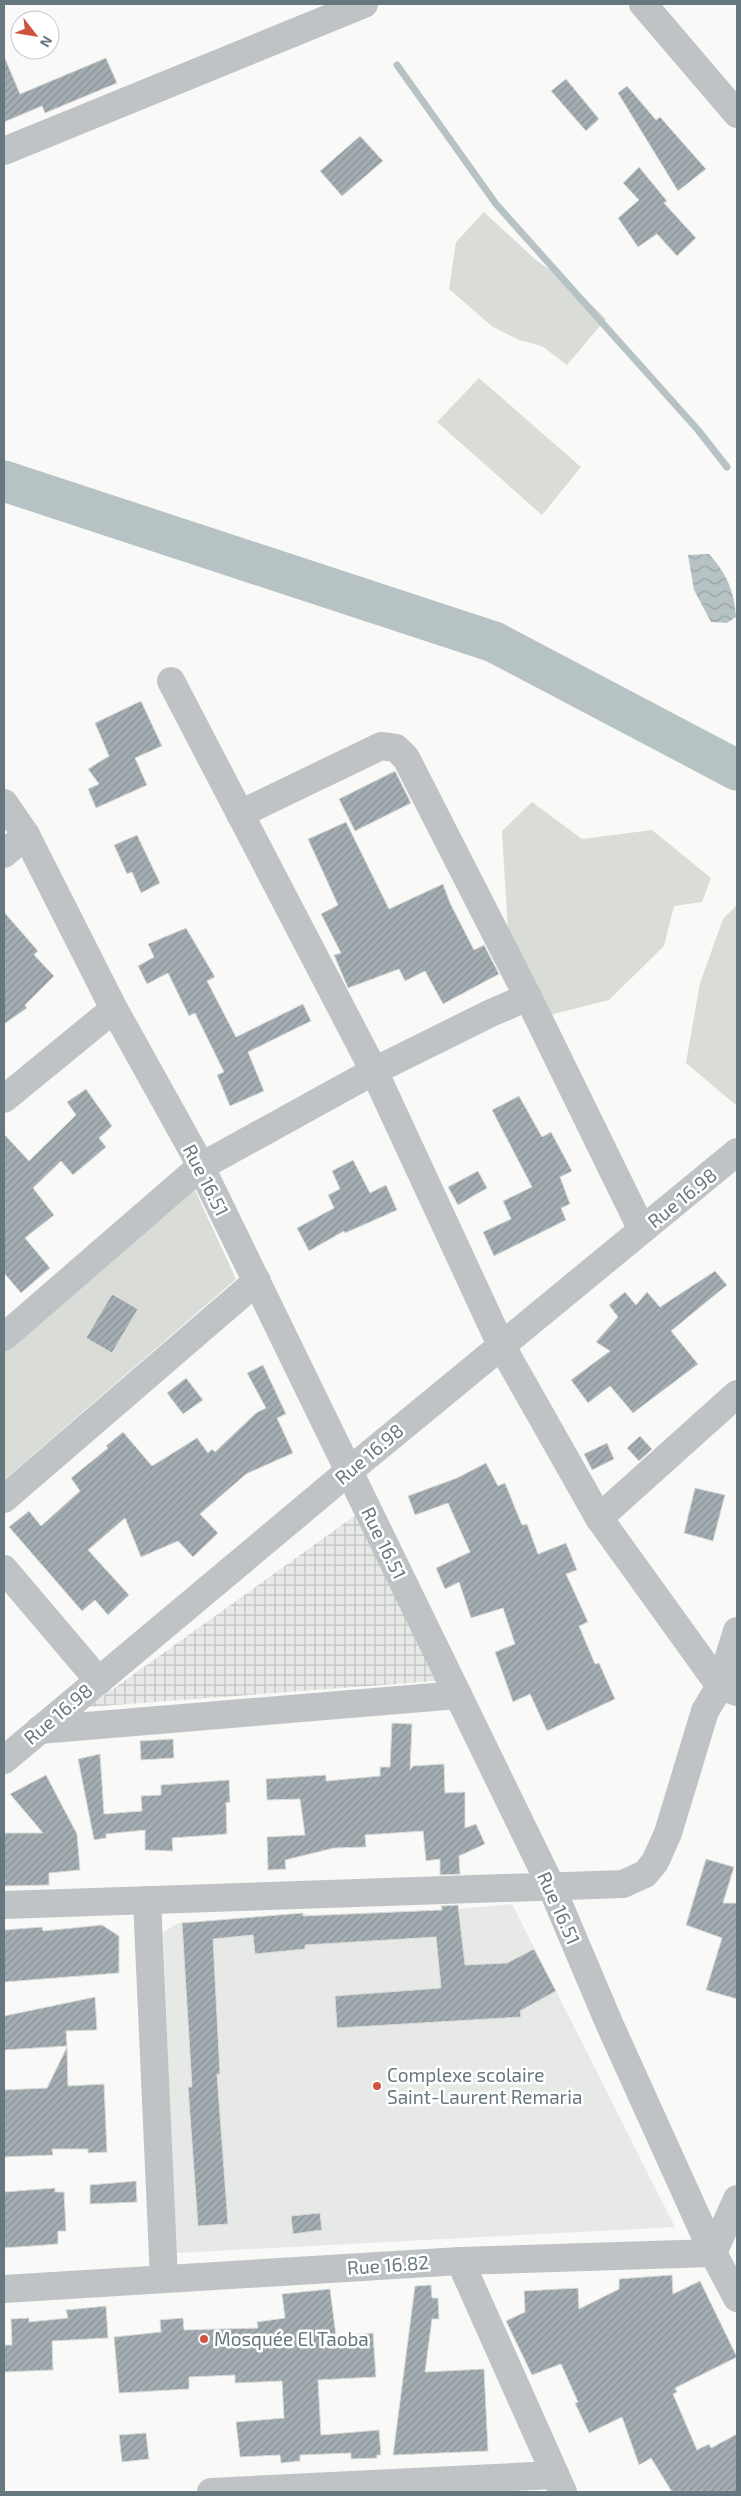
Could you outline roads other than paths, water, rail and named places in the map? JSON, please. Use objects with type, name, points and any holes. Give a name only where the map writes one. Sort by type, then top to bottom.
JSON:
[{"type":"street","points":[[643,4],[737,114]]},
{"type":"street","points":[[4,151],[348,7]]},
{"type":"street","points":[[171,681],[374,1071],[501,1345],[599,1518],[728,1689]]},
{"type":"street","points":[[240,814],[380,746],[396,748],[406,758],[528,997],[642,1230]]},
{"type":"street","name":"Rue 16.51","points":[[4,803],[26,835],[114,1009],[200,1167],[257,1281],[551,1886],[609,2023],[713,2253],[737,2298]]},
{"type":"street","points":[[4,854],[26,835]]},
{"type":"street","points":[[4,1337],[200,1167],[374,1071],[528,997]]},
{"type":"street","points":[[4,1099],[114,1009]]},
{"type":"street","name":"Rue 16.98","points":[[4,1760],[349,1471],[737,1152]]},
{"type":"street","points":[[4,1499],[257,1281]]},
{"type":"street","points":[[599,1518],[737,1394]]},
{"type":"street","points":[[4,1569],[99,1681]]},
{"type":"street","points":[[4,1905],[624,1884],[645,1874],[655,1862],[668,1833],[706,1711],[728,1689],[737,1631]]},
{"type":"street","points":[[39,1730],[458,1695]]},
{"type":"street","points":[[146,1900],[164,2279]]},
{"type":"street","points":[[713,2253],[737,2199]]},
{"type":"street","name":"Rue 16.82","points":[[4,2289],[460,2260],[713,2253]]},
{"type":"street","points":[[211,2492],[559,2483],[460,2260]]},
{"type":"water","points":[[709,554],[729,583],[736,617],[727,623],[711,622],[694,590],[688,555]]},
{"type":"waterway","points":[[397,65],[496,204],[698,430],[727,467]]},
{"type":"waterway","points":[[4,481],[494,642],[737,770]]},
{"type":"place","name":"Complexe scolaire Saint-Laurent Remaria","points":[[377,2086]]},
{"type":"place","name":"Mosquée El Taoba","points":[[204,2339]]}]
